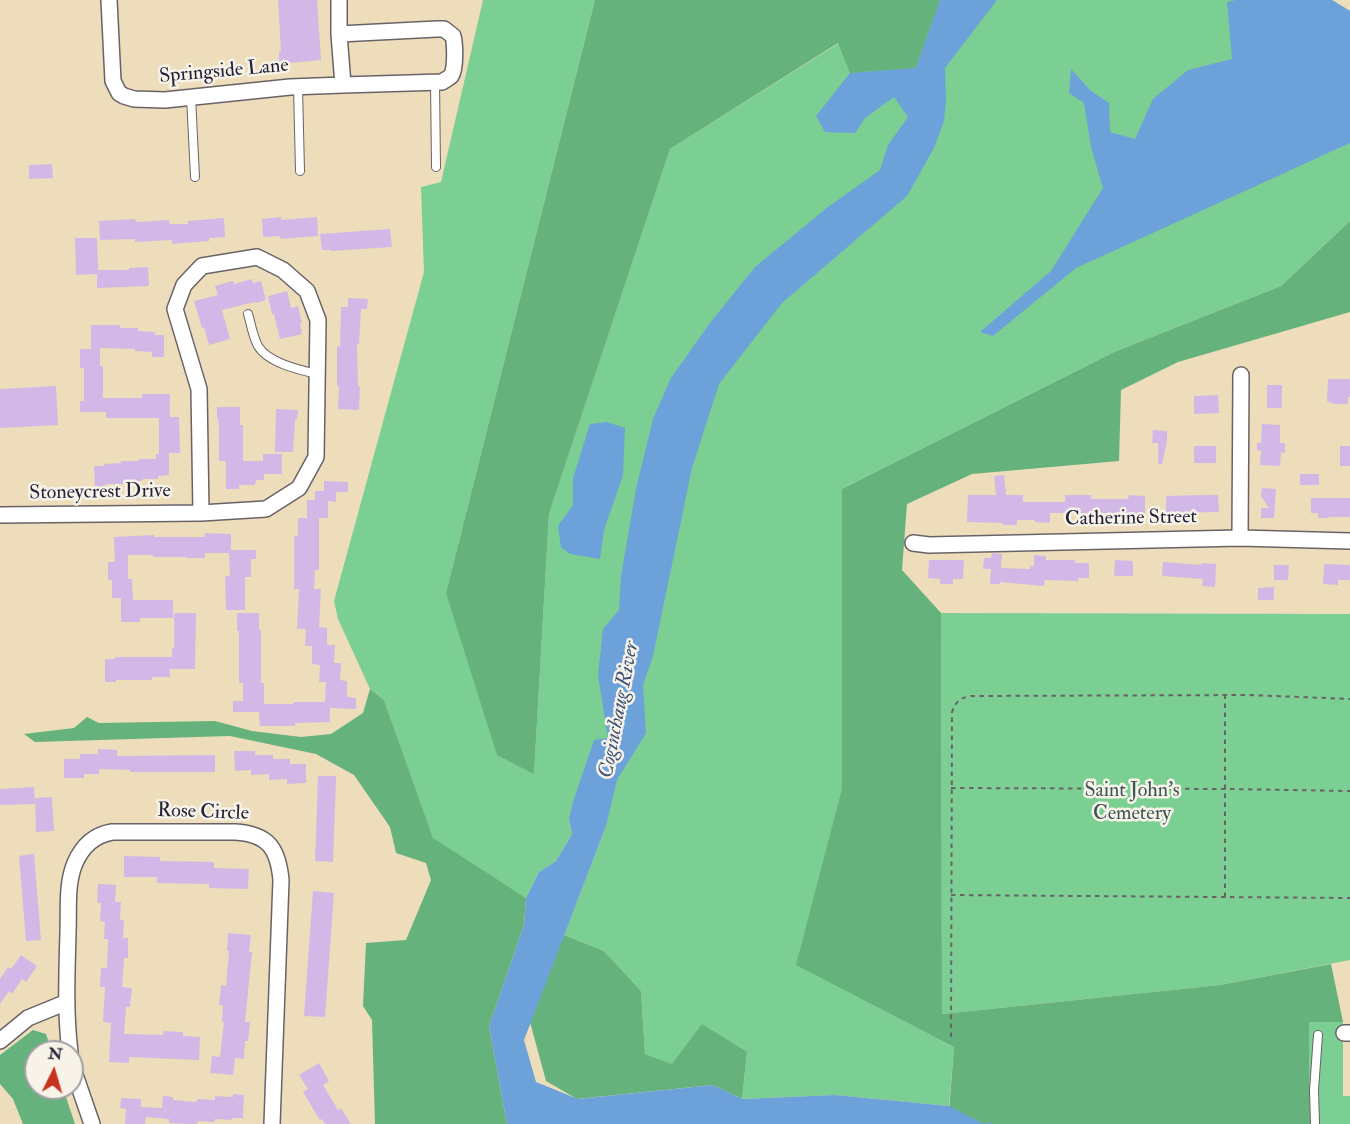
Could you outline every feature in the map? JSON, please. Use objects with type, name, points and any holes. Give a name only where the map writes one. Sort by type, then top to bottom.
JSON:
[{"type":"street","name":"Springside Lane","points":[[109,0],[113,81],[119,93],[134,99],[165,100],[298,87],[435,82]]},
{"type":"street","points":[[339,0],[343,85]]},
{"type":"street","points":[[339,34],[444,29],[453,36],[455,44],[453,69],[451,75],[442,82],[435,82]]},
{"type":"street","name":"Stoneycrest Drive","points":[[0,515],[201,513],[266,509],[299,489],[316,457],[318,320],[307,291],[284,270],[257,257],[202,266],[184,285],[175,309],[199,389],[201,513]]},
{"type":"street","points":[[1240,538],[1241,375]]},
{"type":"street","name":"Catherine Street","points":[[913,543],[1240,538],[1350,541]]},
{"type":"street","name":"Rose Circle","points":[[68,1040],[69,885],[75,861],[92,840],[102,834],[126,832],[253,834],[267,842],[276,855],[281,880],[272,1124]]},
{"type":"street","points":[[0,1041],[28,1018],[67,1002]]},
{"type":"street","points":[[84,1100],[92,1124]]},
{"type":"lane","points":[[435,82],[436,167]]},
{"type":"lane","points":[[298,87],[300,171]]},
{"type":"lane","points":[[191,97],[195,177]]},
{"type":"lane","points":[[248,314],[258,346],[268,356],[292,368],[317,374]]},
{"type":"lane","points":[[1315,1124],[1314,1090],[1318,1035]]},
{"type":"path","points":[[1225,695],[1225,897]]},
{"type":"path","points":[[951,1037],[952,712],[962,697],[1225,695],[1350,699]]},
{"type":"path","points":[[951,788],[1350,791]]},
{"type":"path","points":[[951,896],[1350,898]]},
{"type":"green space","points":[[483,0],[595,0],[446,593],[534,774],[549,514],[670,149],[839,43],[865,0],[1332,0],[1350,11],[1350,221],[1281,286],[1114,352],[842,489],[842,788],[797,965],[954,1047],[949,1106],[835,1095],[742,1099],[747,1052],[671,1064],[645,1054],[641,991],[604,951],[564,935],[606,826],[569,819],[572,834],[556,861],[539,872],[526,898],[433,839],[384,700],[370,689],[338,619],[334,601],[424,272],[421,187],[441,182]]},
{"type":"green space","points":[[595,0],[940,0],[916,68],[850,73],[838,43],[670,149],[549,514],[534,774],[497,755],[446,593]]},
{"type":"green space","points":[[1350,221],[1350,312],[1178,362],[1121,390],[1119,461],[972,474],[907,504],[902,570],[941,613],[942,1014],[1220,985],[1331,964],[1343,1022],[1309,1022],[1310,1124],[948,1124],[954,1047],[796,965],[842,788],[842,489],[1114,352],[1281,286]]},
{"type":"green space","name":"Saint John's Cemetery","points":[[941,613],[1350,614],[1350,960],[1220,985],[942,1014]]},
{"type":"green space","points":[[370,689],[384,700],[433,838],[526,898],[524,925],[489,1026],[507,1124],[375,1124],[372,1020],[363,1006],[366,943],[406,940],[431,880],[426,863],[396,853],[390,827],[354,775],[316,754],[230,736],[35,742],[24,734],[74,728],[87,717],[99,723],[215,721],[252,731],[301,737],[331,734],[363,713]]},
{"type":"green space","points":[[564,935],[604,951],[641,991],[645,1054],[672,1064],[702,1024],[747,1052],[742,1099],[713,1085],[577,1099],[546,1081],[530,1022]]},
{"type":"green space","points":[[1309,1022],[1343,1022],[1343,1096],[1350,1096],[1350,1124],[1310,1124]]},
{"type":"green space","points":[[33,1030],[46,1034],[48,1040],[24,1040],[24,1100],[67,1100],[75,1124],[23,1124],[13,1099],[0,1084],[0,1055]]},
{"type":"water","name":"Coginchaug River","points":[[940,0],[997,0],[945,68],[944,121],[934,148],[907,196],[782,303],[719,384],[692,468],[653,656],[643,685],[646,733],[617,780],[606,826],[524,1040],[536,1082],[578,1099],[713,1085],[742,1099],[835,1095],[949,1106],[984,1124],[507,1124],[489,1026],[524,925],[526,898],[539,872],[556,861],[572,834],[569,819],[594,740],[608,738],[598,675],[603,629],[619,610],[621,576],[636,489],[653,419],[671,378],[710,323],[755,267],[828,207],[880,170],[888,145],[908,117],[894,97],[865,118],[855,133],[825,132],[816,116],[850,73],[916,68]]},
{"type":"water","points":[[1236,0],[1332,0],[1350,11],[1350,143],[1076,268],[993,336],[980,332],[1051,271],[1103,188],[1091,147],[1084,103],[1069,93],[1071,69],[1090,90],[1109,103],[1110,132],[1135,139],[1153,99],[1188,70],[1232,59],[1227,2]]},
{"type":"water","points":[[607,422],[625,428],[623,475],[604,530],[600,559],[570,554],[561,547],[558,526],[573,505],[573,478],[590,424]]},
{"type":"building","points":[[278,0],[317,0],[321,60],[279,64],[279,51],[281,51]]},
{"type":"building","points":[[52,164],[53,178],[29,179],[29,165]]},
{"type":"building","points":[[281,217],[281,220],[317,217],[318,236],[280,239],[280,236],[263,237],[262,219]]},
{"type":"building","points":[[224,218],[225,237],[209,238],[209,241],[172,244],[172,240],[135,242],[135,239],[100,240],[99,221],[169,220],[170,224],[188,224],[188,221]]},
{"type":"building","points":[[390,229],[392,247],[322,250],[320,234]]},
{"type":"building","points":[[75,238],[97,238],[98,270],[129,270],[129,268],[148,267],[149,286],[97,288],[97,274],[76,275]]},
{"type":"building","points":[[252,279],[253,283],[261,281],[266,300],[222,310],[230,339],[209,345],[194,301],[218,295],[215,286]]},
{"type":"building","points":[[287,291],[291,308],[298,306],[302,334],[280,339],[268,296]]},
{"type":"building","points":[[348,298],[368,299],[367,309],[361,309],[359,344],[357,344],[359,410],[338,409],[337,346],[340,347],[341,307],[348,307]]},
{"type":"building","points":[[91,325],[120,325],[120,328],[138,328],[138,331],[164,335],[164,357],[152,357],[152,352],[135,351],[135,349],[100,348],[100,366],[103,366],[103,398],[142,398],[142,394],[170,394],[170,417],[179,417],[180,453],[169,453],[169,475],[158,476],[158,479],[123,481],[123,484],[105,484],[105,488],[95,488],[94,466],[121,463],[121,461],[156,459],[156,454],[159,454],[159,418],[106,418],[106,412],[80,412],[80,401],[84,401],[84,368],[80,368],[80,349],[91,349]]},
{"type":"building","points":[[1328,379],[1350,379],[1348,404],[1334,404],[1327,401]]},
{"type":"building","points":[[1267,385],[1282,385],[1282,408],[1267,408]]},
{"type":"building","points":[[56,386],[58,425],[0,428],[0,389]]},
{"type":"building","points":[[1218,395],[1219,413],[1194,414],[1194,396]]},
{"type":"building","points":[[217,407],[240,407],[240,425],[243,425],[243,461],[263,461],[263,454],[282,454],[282,474],[264,474],[264,480],[256,480],[255,485],[239,485],[239,489],[226,489],[226,461],[219,461]]},
{"type":"building","points":[[276,409],[298,410],[297,419],[295,419],[293,452],[275,452]]},
{"type":"building","points":[[1262,424],[1280,425],[1280,443],[1285,443],[1285,453],[1281,452],[1280,466],[1260,465],[1261,451],[1257,450],[1257,443],[1261,443]]},
{"type":"building","points":[[1153,430],[1167,431],[1162,464],[1158,464],[1158,443],[1152,443]]},
{"type":"building","points":[[1194,446],[1216,446],[1216,463],[1194,463]]},
{"type":"building","points":[[1340,446],[1350,446],[1350,466],[1340,466]]},
{"type":"building","points":[[1300,474],[1319,474],[1319,485],[1300,485]]},
{"type":"building","points":[[1004,475],[1006,495],[1023,495],[1023,502],[1065,502],[1065,495],[1091,495],[1091,499],[1128,499],[1129,495],[1145,496],[1145,519],[1128,518],[1128,513],[1050,513],[1050,523],[1035,522],[1035,520],[1017,520],[1017,525],[967,522],[968,495],[996,495],[994,476]]},
{"type":"building","points":[[324,481],[348,482],[348,492],[336,492],[336,502],[328,501],[328,518],[319,518],[319,570],[315,570],[314,589],[321,589],[319,627],[327,628],[327,645],[335,645],[334,663],[341,663],[340,680],[347,681],[347,697],[356,698],[356,709],[330,708],[330,722],[295,723],[295,726],[260,726],[259,712],[233,712],[233,701],[243,701],[243,683],[239,683],[237,613],[259,613],[261,683],[264,683],[264,704],[325,702],[326,682],[319,682],[320,665],[312,664],[312,646],[305,646],[306,629],[297,629],[299,589],[294,589],[294,536],[298,536],[298,518],[307,518],[307,500],[315,500],[315,491],[324,491]]},
{"type":"building","points":[[1262,488],[1276,489],[1274,518],[1261,518],[1261,508],[1269,508],[1261,496]]},
{"type":"building","points":[[1218,495],[1219,512],[1166,513],[1166,496]]},
{"type":"building","points":[[1311,498],[1350,498],[1350,517],[1318,518],[1318,513],[1311,513]]},
{"type":"building","points":[[205,533],[231,534],[231,550],[256,550],[256,559],[251,559],[251,577],[245,577],[245,610],[226,610],[225,576],[230,576],[229,553],[205,553],[205,558],[128,555],[128,579],[132,579],[133,600],[173,600],[173,618],[140,618],[140,622],[121,622],[121,598],[112,598],[112,580],[108,580],[108,562],[115,562],[114,537],[154,535],[154,537],[205,537]]},
{"type":"building","points":[[992,553],[1002,554],[1001,568],[1030,569],[1030,566],[1034,566],[1034,555],[1046,556],[1046,560],[1075,560],[1075,563],[1089,563],[1089,578],[1078,578],[1078,581],[1045,580],[1044,586],[1000,582],[1000,584],[990,584],[991,569],[983,569],[984,558],[991,558]]},
{"type":"building","points":[[929,560],[964,560],[963,579],[953,579],[953,584],[940,584],[940,579],[928,578]]},
{"type":"building","points":[[1115,560],[1133,561],[1133,576],[1114,576]]},
{"type":"building","points":[[1163,562],[1216,564],[1215,587],[1202,586],[1203,579],[1162,576]]},
{"type":"building","points":[[1324,564],[1350,565],[1350,580],[1338,580],[1338,585],[1323,584]]},
{"type":"building","points":[[1274,565],[1289,565],[1288,580],[1274,580]]},
{"type":"building","points":[[1274,587],[1274,600],[1258,600],[1258,588]]},
{"type":"building","points":[[174,613],[196,613],[195,669],[170,669],[170,677],[152,677],[152,680],[105,682],[105,659],[172,657]]},
{"type":"building","points":[[98,749],[117,750],[117,756],[215,755],[215,772],[130,772],[130,770],[99,769],[99,774],[84,774],[84,778],[64,778],[64,759],[80,759],[80,754],[98,754]]},
{"type":"building","points":[[234,751],[255,751],[255,755],[273,755],[273,759],[290,759],[290,764],[306,764],[306,783],[287,784],[287,779],[269,780],[269,774],[251,775],[251,770],[235,771]]},
{"type":"building","points":[[318,776],[336,776],[333,862],[315,861]]},
{"type":"building","points":[[34,787],[35,804],[0,805],[0,789]]},
{"type":"building","points":[[52,797],[54,831],[36,832],[35,798]]},
{"type":"building","points":[[34,854],[41,940],[26,941],[19,856]]},
{"type":"building","points":[[124,856],[160,857],[160,861],[214,862],[214,868],[249,869],[248,889],[209,888],[209,884],[157,883],[157,877],[124,877]]},
{"type":"building","points":[[98,884],[116,885],[115,902],[121,902],[120,920],[124,920],[123,938],[128,938],[128,958],[124,958],[122,987],[132,988],[130,1007],[126,1007],[124,1034],[163,1035],[163,1031],[183,1032],[183,1036],[200,1037],[199,1060],[129,1057],[129,1063],[109,1062],[111,1023],[103,1022],[105,987],[100,987],[101,968],[107,968],[108,939],[104,939],[105,922],[100,921],[101,903],[97,903]]},
{"type":"building","points":[[313,891],[334,893],[325,1017],[304,1016]]},
{"type":"building","points":[[228,933],[251,935],[249,952],[252,952],[245,1022],[250,1022],[248,1041],[245,1041],[244,1059],[235,1058],[233,1075],[210,1073],[212,1056],[220,1057],[224,1022],[222,1022],[223,1005],[219,1005],[221,985],[226,986]]},
{"type":"building","points":[[21,955],[37,966],[26,982],[22,979],[12,994],[9,991],[0,1004],[0,979],[8,967],[11,969]]},
{"type":"building","points":[[319,1063],[329,1081],[323,1085],[338,1110],[341,1108],[351,1124],[325,1124],[322,1119],[320,1120],[303,1092],[308,1089],[299,1075]]},
{"type":"building","points":[[233,1094],[244,1095],[243,1118],[215,1119],[215,1122],[198,1121],[198,1124],[187,1124],[169,1123],[169,1119],[146,1117],[145,1124],[125,1124],[126,1109],[120,1108],[121,1098],[141,1099],[141,1107],[162,1108],[163,1096],[173,1097],[173,1100],[197,1102],[197,1099],[215,1100],[215,1096],[233,1097]]}]
